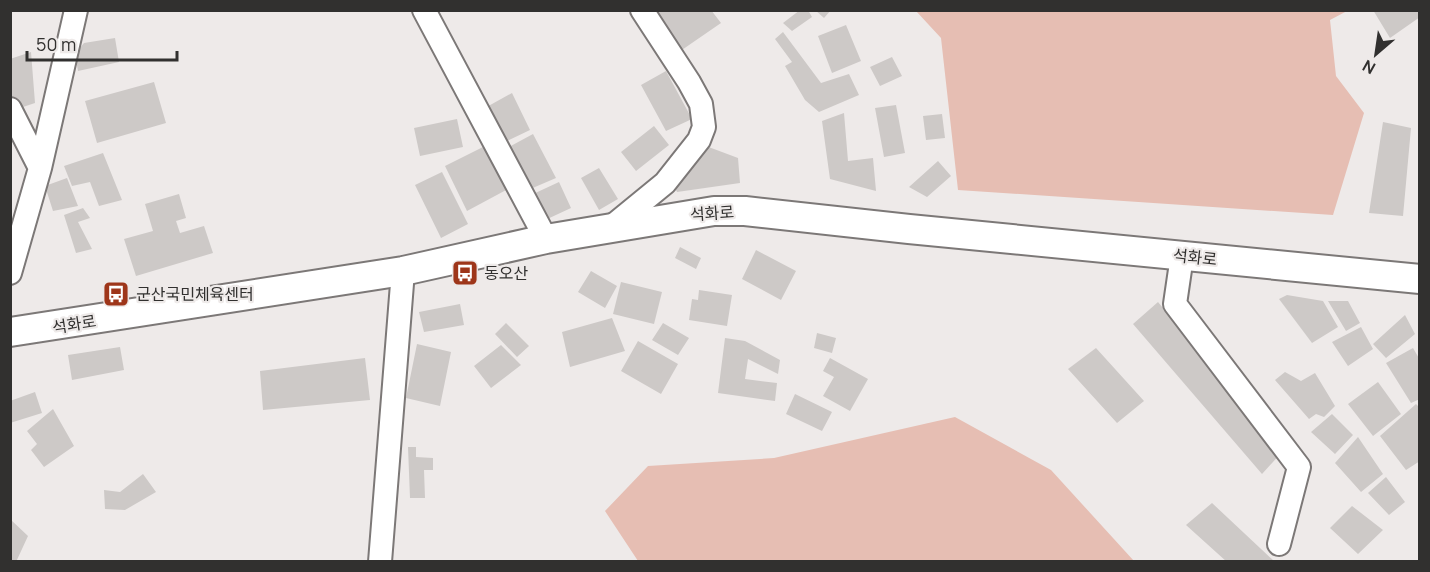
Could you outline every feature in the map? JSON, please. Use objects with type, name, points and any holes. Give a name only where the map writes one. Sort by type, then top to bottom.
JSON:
[{"type":"street","points":[[10,273],[40,168],[76,10]]},
{"type":"street","points":[[424,10],[546,238]]},
{"type":"street","points":[[610,228],[665,183],[699,140],[704,127],[701,105],[642,10]]},
{"type":"street","points":[[10,109],[40,168]]},
{"type":"street","name":"석화로","points":[[10,332],[404,271],[546,238],[714,210],[745,211],[1419,279]]},
{"type":"street","points":[[1182,256],[1175,303],[1299,467],[1279,544]]},
{"type":"street","points":[[380,561],[404,271]]},
{"type":"shaded area","points":[[916,11],[1347,11],[1330,20],[1336,76],[1364,113],[1333,215],[958,190],[941,38]]},
{"type":"shaded area","points":[[955,417],[1051,470],[1134,561],[638,561],[605,511],[648,466],[774,458]]},
{"type":"building","points":[[650,10],[711,10],[721,23],[676,54]]},
{"type":"building","points":[[800,10],[808,10],[812,17],[792,31],[783,23]]},
{"type":"building","points":[[815,10],[831,10],[824,18]]},
{"type":"building","points":[[1373,10],[1420,10],[1420,17],[1390,38]]},
{"type":"building","points":[[846,25],[861,61],[832,73],[818,36]]},
{"type":"building","points":[[783,32],[821,83],[849,74],[859,95],[819,112],[805,100],[785,66],[792,62],[775,39]]},
{"type":"building","points":[[115,38],[119,62],[78,71],[75,54],[84,43]]},
{"type":"building","points":[[31,52],[35,103],[17,109],[10,94],[10,59]]},
{"type":"building","points":[[892,57],[902,76],[880,86],[870,67]]},
{"type":"building","points":[[666,71],[692,119],[666,131],[641,85]]},
{"type":"building","points":[[154,82],[166,123],[97,143],[85,101]]},
{"type":"building","points":[[512,93],[530,130],[503,143],[483,109]]},
{"type":"building","points":[[896,105],[905,153],[884,157],[875,108]]},
{"type":"building","points":[[844,113],[848,161],[873,158],[876,191],[830,179],[822,121]]},
{"type":"building","points":[[942,114],[945,138],[926,140],[923,116]]},
{"type":"building","points":[[457,119],[463,147],[420,156],[414,128]]},
{"type":"building","points":[[1383,122],[1411,128],[1403,216],[1369,213]]},
{"type":"building","points":[[654,126],[669,145],[636,171],[621,152]]},
{"type":"building","points":[[533,134],[556,178],[528,190],[505,149]]},
{"type":"building","points":[[706,146],[738,158],[740,183],[677,192],[674,186]]},
{"type":"building","points":[[483,147],[508,189],[467,211],[445,166]]},
{"type":"building","points":[[103,153],[122,200],[99,206],[90,182],[72,186],[64,166]]},
{"type":"building","points":[[938,161],[951,176],[927,197],[909,187]]},
{"type":"building","points":[[599,168],[618,199],[599,210],[581,178]]},
{"type":"building","points":[[442,172],[468,224],[441,238],[415,185]]},
{"type":"building","points":[[67,178],[78,206],[53,211],[45,186]]},
{"type":"building","points":[[559,182],[571,208],[543,221],[531,195]]},
{"type":"building","points":[[179,194],[186,218],[176,221],[180,233],[204,226],[213,253],[136,276],[124,239],[153,231],[145,204]]},
{"type":"building","points":[[83,208],[90,218],[78,222],[92,249],[76,253],[64,215]]},
{"type":"building","points":[[680,247],[701,258],[696,269],[675,258]]},
{"type":"building","points":[[756,250],[796,271],[781,300],[742,279]]},
{"type":"building","points":[[591,271],[617,286],[605,308],[578,292]]},
{"type":"building","points":[[621,282],[662,292],[654,324],[613,314]]},
{"type":"building","points":[[699,290],[732,295],[727,326],[689,320],[692,299],[698,300]]},
{"type":"building","points":[[1287,295],[1323,301],[1338,327],[1312,343],[1279,299]]},
{"type":"building","points":[[1328,301],[1348,301],[1360,323],[1346,331]]},
{"type":"building","points":[[1158,302],[1282,452],[1262,474],[1133,324]]},
{"type":"building","points":[[460,304],[464,325],[424,332],[419,312]]},
{"type":"building","points":[[1405,315],[1415,334],[1386,358],[1373,344]]},
{"type":"building","points":[[612,318],[625,351],[570,367],[562,332]]},
{"type":"building","points":[[506,323],[529,346],[517,357],[495,334]]},
{"type":"building","points":[[663,323],[689,338],[678,355],[652,340]]},
{"type":"building","points":[[1361,327],[1373,349],[1348,366],[1332,342]]},
{"type":"building","points":[[817,333],[836,338],[832,353],[814,348]]},
{"type":"building","points":[[725,338],[745,341],[780,360],[778,374],[748,359],[745,379],[777,383],[775,401],[718,393]]},
{"type":"building","points":[[638,341],[678,364],[661,394],[621,371]]},
{"type":"building","points":[[417,344],[451,352],[440,406],[406,398]]},
{"type":"building","points":[[501,345],[521,365],[491,388],[474,366]]},
{"type":"building","points":[[120,347],[124,370],[72,380],[68,355]]},
{"type":"building","points":[[1096,348],[1144,401],[1117,423],[1068,369]]},
{"type":"building","points":[[1413,348],[1420,360],[1420,399],[1411,403],[1386,363]]},
{"type":"building","points":[[365,358],[370,400],[263,410],[260,371]]},
{"type":"building","points":[[830,358],[868,379],[850,411],[823,396],[834,377],[823,371]]},
{"type":"building","points":[[1285,372],[1301,381],[1315,373],[1335,406],[1324,417],[1316,414],[1309,419],[1275,380]]},
{"type":"building","points":[[1378,382],[1401,414],[1373,436],[1348,404]]},
{"type":"building","points":[[35,392],[42,413],[10,423],[10,401]]},
{"type":"building","points":[[795,394],[832,412],[822,431],[786,414]]},
{"type":"building","points":[[1416,404],[1420,408],[1420,461],[1406,470],[1380,436]]},
{"type":"building","points":[[53,409],[74,446],[44,467],[31,450],[37,444],[27,431]]},
{"type":"building","points":[[1332,414],[1353,435],[1335,454],[1311,432]]},
{"type":"building","points":[[1358,437],[1383,474],[1361,492],[1335,463]]},
{"type":"building","points":[[408,447],[416,447],[416,457],[433,458],[433,470],[424,470],[425,498],[410,498]]},
{"type":"building","points":[[143,474],[156,492],[125,510],[105,509],[104,490],[120,492]]},
{"type":"building","points":[[1386,477],[1405,502],[1389,515],[1368,493]]},
{"type":"building","points":[[1212,503],[1275,562],[1227,562],[1186,525]]},
{"type":"building","points":[[1352,506],[1383,530],[1358,554],[1330,528]]},
{"type":"building","points":[[10,519],[28,536],[16,562],[10,559]]},
{"type":"place","name":"동오산","points":[[465,273]]},
{"type":"place","name":"군산국민체육센터","points":[[116,294]]}]
